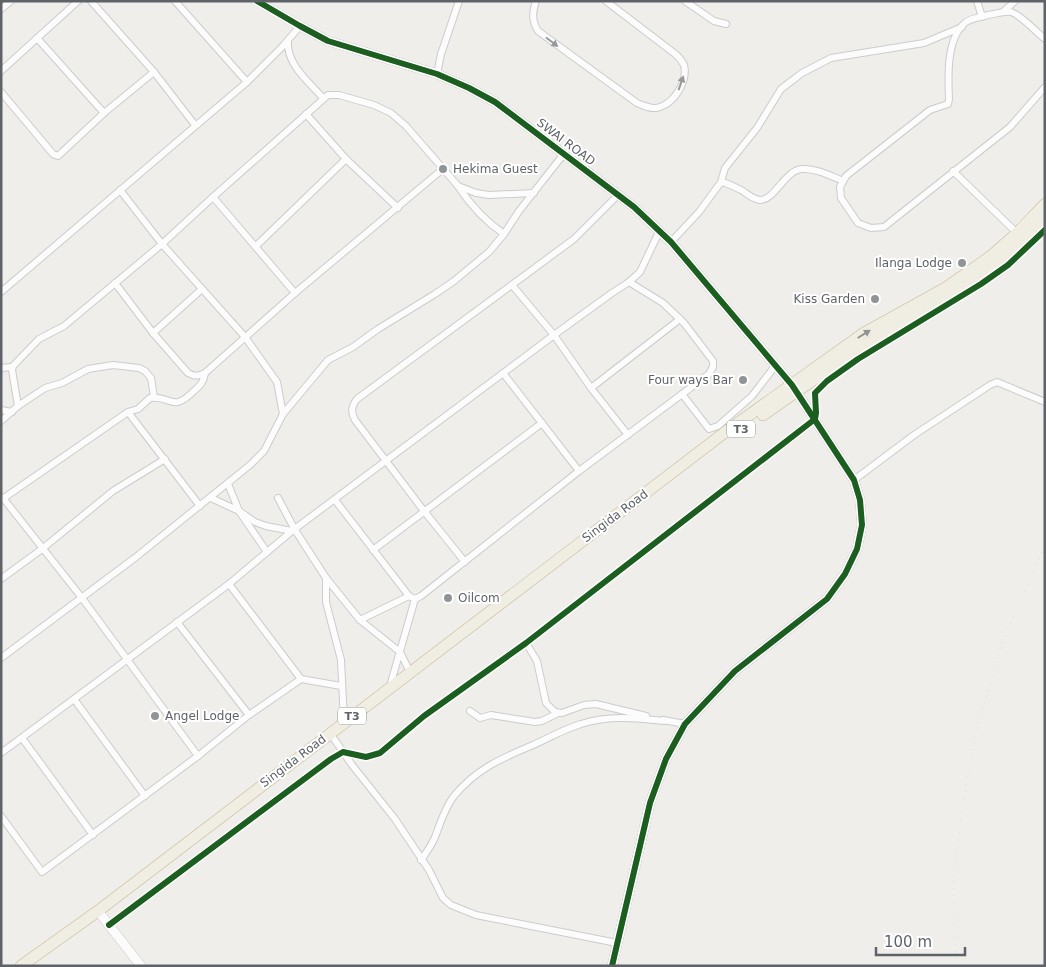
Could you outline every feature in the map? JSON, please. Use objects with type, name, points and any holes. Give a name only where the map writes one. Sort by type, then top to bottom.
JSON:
[{"type":"highway","name":"Singida Road","points":[[794,389],[864,333],[947,287],[992,256],[1045,204]]},
{"type":"highway","name":"Singida Road","points":[[21,966],[98,911],[724,433],[977,277],[1007,254],[1045,217]]},
{"type":"street","points":[[1,9],[11,1]]},
{"type":"street","points":[[1,71],[78,1]]},
{"type":"street","points":[[92,1],[154,72],[195,125]]},
{"type":"street","points":[[175,1],[247,82]]},
{"type":"street","name":"SWAI ROAD","points":[[257,1],[328,41],[437,74],[495,102],[634,207],[671,242],[794,389],[854,480],[860,500],[862,525],[857,549],[846,574],[826,599],[735,672],[685,724],[666,759],[650,803],[612,966]]},
{"type":"street","points":[[437,74],[441,54],[459,1]]},
{"type":"street","points":[[536,1],[532,14],[538,31],[637,103],[660,108],[679,92],[684,79],[683,63],[674,53],[606,1]]},
{"type":"street","points":[[685,1],[714,21],[726,24]]},
{"type":"street","points":[[977,1],[982,17]]},
{"type":"street","points":[[1004,12],[1013,3],[1022,1]]},
{"type":"street","points":[[671,242],[698,212],[721,182],[725,168],[757,128],[781,89],[802,73],[831,58],[924,43],[963,26],[972,19],[1004,12],[1011,12],[1018,16],[1045,39]]},
{"type":"street","points":[[1,292],[247,82],[300,26]]},
{"type":"street","points":[[963,26],[951,50],[948,66],[948,104],[930,110],[846,176],[843,181],[840,187],[841,198],[858,223],[871,228],[884,226],[892,221],[1010,126],[1045,87]]},
{"type":"street","points":[[37,38],[104,113]]},
{"type":"street","points":[[288,40],[287,49],[294,65],[323,98]]},
{"type":"street","points":[[1,92],[56,156],[60,155],[104,113],[154,72]]},
{"type":"street","points":[[1,368],[12,367],[38,339],[64,326],[162,244],[323,98],[333,94],[339,94],[374,105],[391,113],[406,126],[444,168],[474,209],[504,234]]},
{"type":"street","points":[[306,114],[346,159],[398,208]]},
{"type":"street","points":[[1,658],[82,598],[228,484],[264,451],[283,414],[328,360],[353,347],[454,281],[489,252],[563,155]]},
{"type":"street","points":[[256,246],[346,159]]},
{"type":"street","points":[[115,283],[153,333],[188,373],[196,376],[205,373],[295,292],[444,168]]},
{"type":"street","points":[[721,182],[761,200],[767,197],[791,173],[802,168],[817,170],[843,181]]},
{"type":"street","points":[[953,171],[1017,233]]},
{"type":"street","points":[[458,186],[476,193],[489,195],[534,193]]},
{"type":"street","points":[[120,190],[162,244],[245,337],[277,382],[283,414]]},
{"type":"street","points":[[465,562],[424,512],[355,420],[351,409],[353,404],[574,239],[618,195]]},
{"type":"street","points":[[213,197],[295,292]]},
{"type":"street","points":[[1,753],[229,584],[294,530],[503,373],[612,292],[629,282],[640,272],[660,230]]},
{"type":"street","points":[[109,925],[330,759],[343,752],[366,757],[380,753],[424,716],[526,642],[815,419],[815,393],[827,381],[858,359],[982,284],[1008,265],[1045,230]]},
{"type":"street","points":[[360,620],[412,597],[465,562],[579,471],[709,374],[713,361],[680,319],[663,303],[629,282]]},
{"type":"street","points":[[512,285],[554,335],[591,388],[628,435]]},
{"type":"street","points":[[153,333],[202,289]]},
{"type":"street","points":[[591,388],[680,319]]},
{"type":"street","points":[[1,421],[18,406],[45,388],[62,384],[88,369],[112,365],[138,368],[146,371],[151,378],[154,398]]},
{"type":"street","points":[[682,394],[712,430],[752,396],[775,366]]},
{"type":"street","points":[[12,367],[18,406]]},
{"type":"street","points":[[198,756],[82,598],[2,499],[128,412],[138,410],[150,398],[173,402],[185,400],[202,384],[205,373]]},
{"type":"street","points":[[503,373],[579,471]]},
{"type":"street","points":[[854,480],[914,435],[997,382],[1045,402]]},
{"type":"street","points":[[1,410],[12,412]]},
{"type":"street","points":[[128,412],[200,506]]},
{"type":"street","points":[[373,550],[542,423]]},
{"type":"street","points":[[1,579],[42,549],[113,491],[164,459]]},
{"type":"street","points":[[228,484],[239,511],[267,552]]},
{"type":"street","points":[[211,498],[266,526],[294,530]]},
{"type":"street","points":[[278,498],[294,530],[326,578],[360,620],[400,652],[410,672]]},
{"type":"street","points":[[335,500],[412,597]]},
{"type":"street","points":[[326,578],[326,602],[341,660],[344,722]]},
{"type":"street","points":[[229,584],[301,679],[341,686]]},
{"type":"street","points":[[390,688],[412,597]]},
{"type":"street","points":[[177,622],[250,715]]},
{"type":"street","points":[[526,642],[537,661],[546,703],[558,713]]},
{"type":"street","points":[[1,816],[42,872],[250,715],[301,679]]},
{"type":"street","points":[[74,699],[145,796]]},
{"type":"street","points":[[470,711],[480,718],[491,715],[535,722],[584,705],[596,704],[664,721]]},
{"type":"street","points":[[421,860],[434,840],[442,816],[454,796],[473,778],[503,757],[535,745],[552,735],[588,722],[625,718],[685,724]]},
{"type":"street","points":[[330,732],[343,752],[395,819],[429,870],[443,898],[451,905],[476,915],[618,942]]},
{"type":"street","points":[[22,738],[93,835]]},
{"type":"street","points":[[98,911],[141,966]]},
{"type":"railway","points":[[956,966],[953,881],[966,784],[978,726],[1002,643],[1045,545]]},
{"type":"cycle path","points":[[257,1],[328,41],[437,74],[495,102],[634,207],[671,242],[792,385],[854,480],[860,500],[862,525],[857,549],[845,574],[827,599],[735,671],[685,724],[666,759],[650,803],[612,966]]},
{"type":"cycle path","points":[[109,925],[331,759],[343,752],[366,757],[380,753],[424,716],[526,643],[815,419],[815,393],[827,381],[858,359],[981,284],[1008,265],[1045,230]]},
{"type":"place","name":"Hekima Guest","points":[[443,169]]},
{"type":"place","name":"Ilanga Lodge","points":[[962,263]]},
{"type":"place","name":"Kiss Garden","points":[[875,299]]},
{"type":"place","name":"Four ways Bar","points":[[743,380]]},
{"type":"place","name":"Oilcom","points":[[448,598]]},
{"type":"place","name":"Angel Lodge","points":[[155,716]]}]
